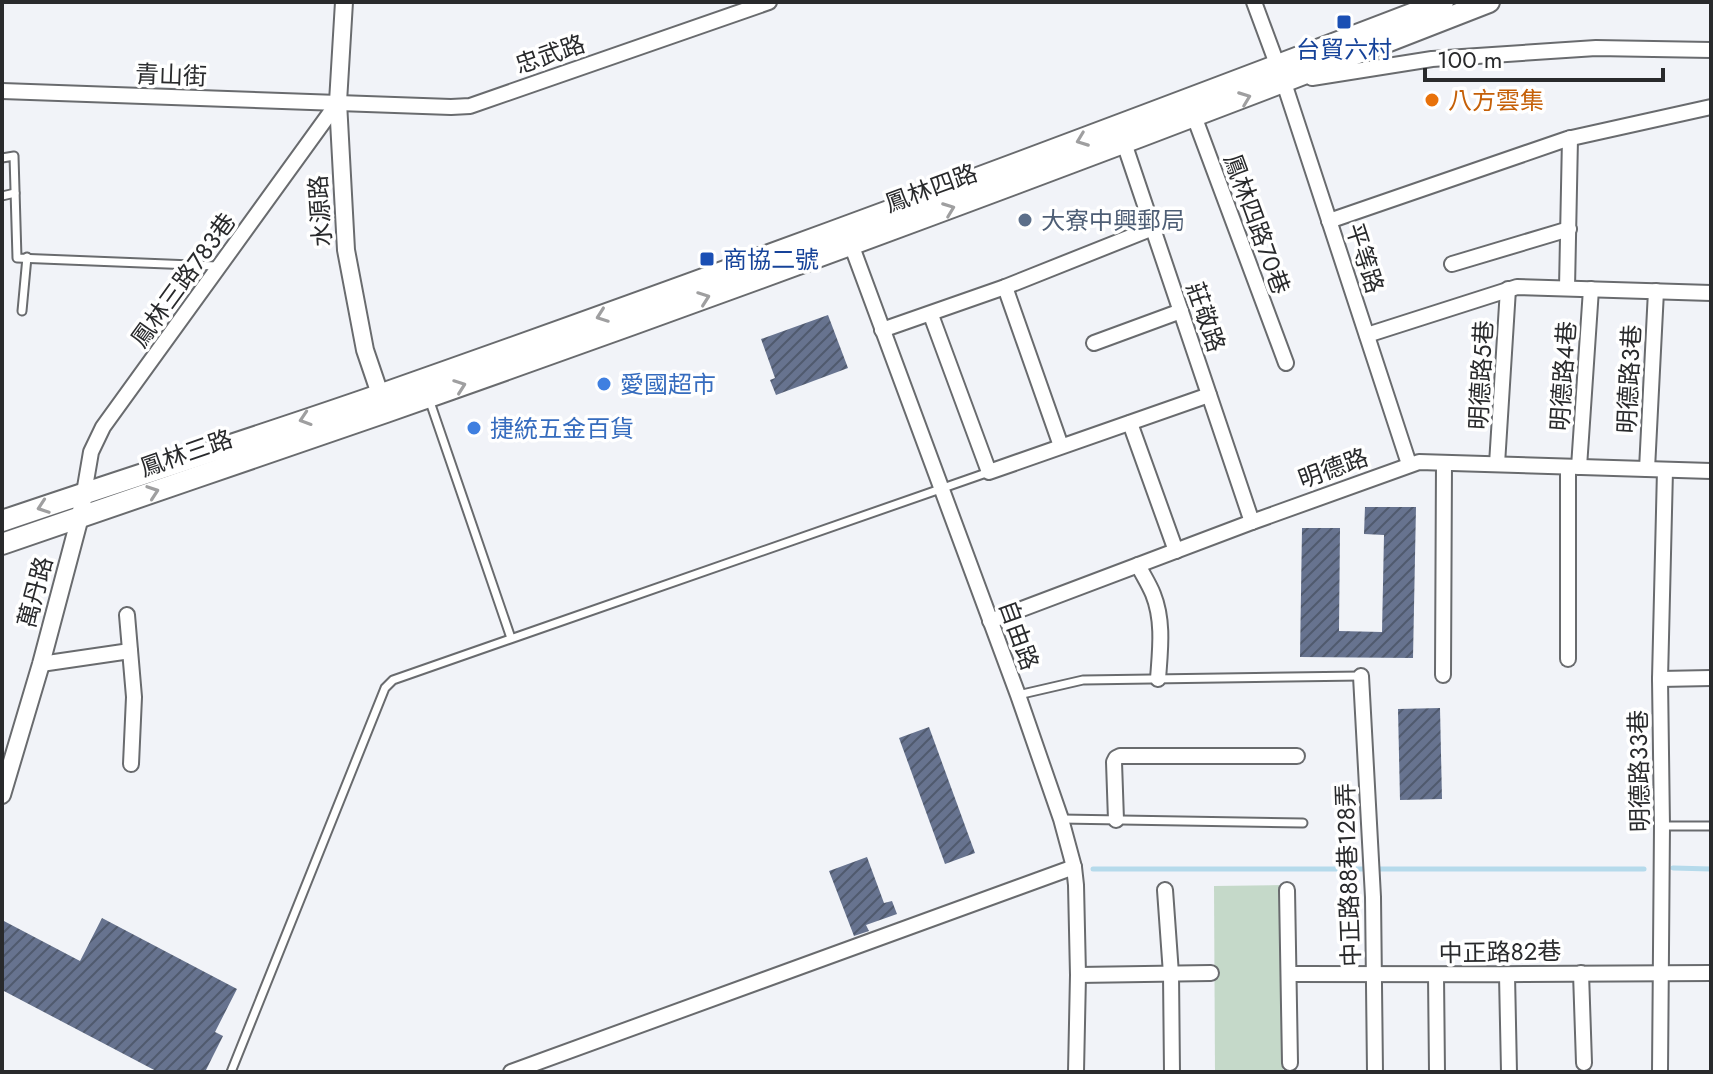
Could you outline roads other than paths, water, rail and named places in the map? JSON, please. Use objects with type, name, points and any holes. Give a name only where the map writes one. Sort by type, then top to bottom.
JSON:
[{"type":"main road","name":"鳳林四路","points":[[383,403],[428,397],[1191,109],[1280,74],[1443,2]]},
{"type":"main road","name":"鳳林四路","points":[[1280,74],[1489,2]]},
{"type":"main road","name":"鳳林四路","points":[[383,403],[848,237]]},
{"type":"main road","name":"鳳林三路","points":[[2,521],[84,493],[383,403]]},
{"type":"main road","name":"鳳林三路","points":[[2,544],[383,403]]},
{"type":"street","points":[[338,2],[344,2]]},
{"type":"street","name":"水源路","points":[[344,2],[338,102],[346,250],[365,350],[383,403]]},
{"type":"street","name":"忠武路","points":[[338,102],[470,106],[769,2]]},
{"type":"street","name":"平等路","points":[[1254,2],[1409,464]]},
{"type":"street","points":[[1280,74],[1432,59],[1596,48],[1711,50]]},
{"type":"street","name":"青山街","points":[[2,91],[338,102]]},
{"type":"street","name":"鳳林三路783巷","points":[[84,493],[91,452],[103,427],[338,102]]},
{"type":"street","points":[[1329,221],[1570,138],[1711,107]]},
{"type":"street","name":"鳳林四路70巷","points":[[1191,109],[1286,363]]},
{"type":"street","name":"莊敬路","points":[[1121,135],[1252,522]]},
{"type":"street","points":[[1567,288],[1570,138]]},
{"type":"street","points":[[882,330],[931,315],[1153,228]]},
{"type":"street","points":[[1452,264],[1569,229]]},
{"type":"street","name":"自由路","points":[[848,237],[1061,819],[1074,867],[1078,975],[1076,1072]]},
{"type":"street","points":[[1005,287],[1061,446]]},
{"type":"street","points":[[1367,335],[1517,287],[1711,293]]},
{"type":"street","name":"明德路5巷","points":[[1497,464],[1508,289]]},
{"type":"street","name":"明德路4巷","points":[[1568,659],[1574,467],[1591,289]]},
{"type":"street","name":"明德路3巷","points":[[1647,469],[1656,291]]},
{"type":"street","points":[[1094,343],[1181,311]]},
{"type":"street","points":[[931,315],[989,472],[1209,395]]},
{"type":"street","points":[[1130,423],[1176,551]]},
{"type":"street","points":[[1443,675],[1444,463]]},
{"type":"street","name":"明德路","points":[[990,621],[1409,464],[1711,471]]},
{"type":"street","name":"明德路33巷","points":[[1660,1072],[1660,679],[1665,470]]},
{"type":"street","name":"萬丹路","points":[[2,795],[41,664],[84,493]]},
{"type":"street","points":[[1138,565],[1158,610],[1161,632],[1158,679]]},
{"type":"street","points":[[127,615],[134,697],[131,764]]},
{"type":"street","points":[[41,664],[130,651]]},
{"type":"street","name":"中正路88巷128弄","points":[[1361,676],[1373,897],[1375,1072]]},
{"type":"street","points":[[1660,679],[1711,678]]},
{"type":"street","points":[[1116,820],[1114,762],[1120,756],[1297,756]]},
{"type":"street","points":[[511,1072],[1074,867]]},
{"type":"street","points":[[1165,890],[1171,974],[1172,1072]]},
{"type":"street","points":[[1287,890],[1290,1063]]},
{"type":"street","points":[[1078,975],[1211,973]]},
{"type":"street","points":[[1581,973],[1584,1063]]},
{"type":"street","name":"中正路82巷","points":[[1289,974],[1711,973]]},
{"type":"street","points":[[1436,975],[1437,1072]]},
{"type":"street","points":[[1507,975],[1509,1072]]},
{"type":"lane","points":[[2,158],[14,156],[17,258],[220,266]]},
{"type":"lane","points":[[2,196],[15,193]]},
{"type":"lane","points":[[22,311],[27,257]]},
{"type":"lane","points":[[428,397],[511,638]]},
{"type":"lane","points":[[231,1072],[385,688],[393,680],[989,472]]},
{"type":"lane","points":[[1018,695],[1083,680],[1361,676]]},
{"type":"lane","points":[[1061,819],[1303,823]]},
{"type":"lane","points":[[1662,826],[1711,826]]},
{"type":"waterway","points":[[1673,868],[1711,869]]},
{"type":"waterway","points":[[1093,869],[1644,869]]},
{"type":"place","name":"台貿六村","points":[[1344,22]]},
{"type":"place","name":"八方雲集","points":[[1432,100]]},
{"type":"place","name":"大寮中興郵局","points":[[1025,220]]},
{"type":"place","name":"商協二號","points":[[707,259]]},
{"type":"place","name":"愛國超市","points":[[604,384]]},
{"type":"place","name":"捷統五金百貨","points":[[474,428]]}]
